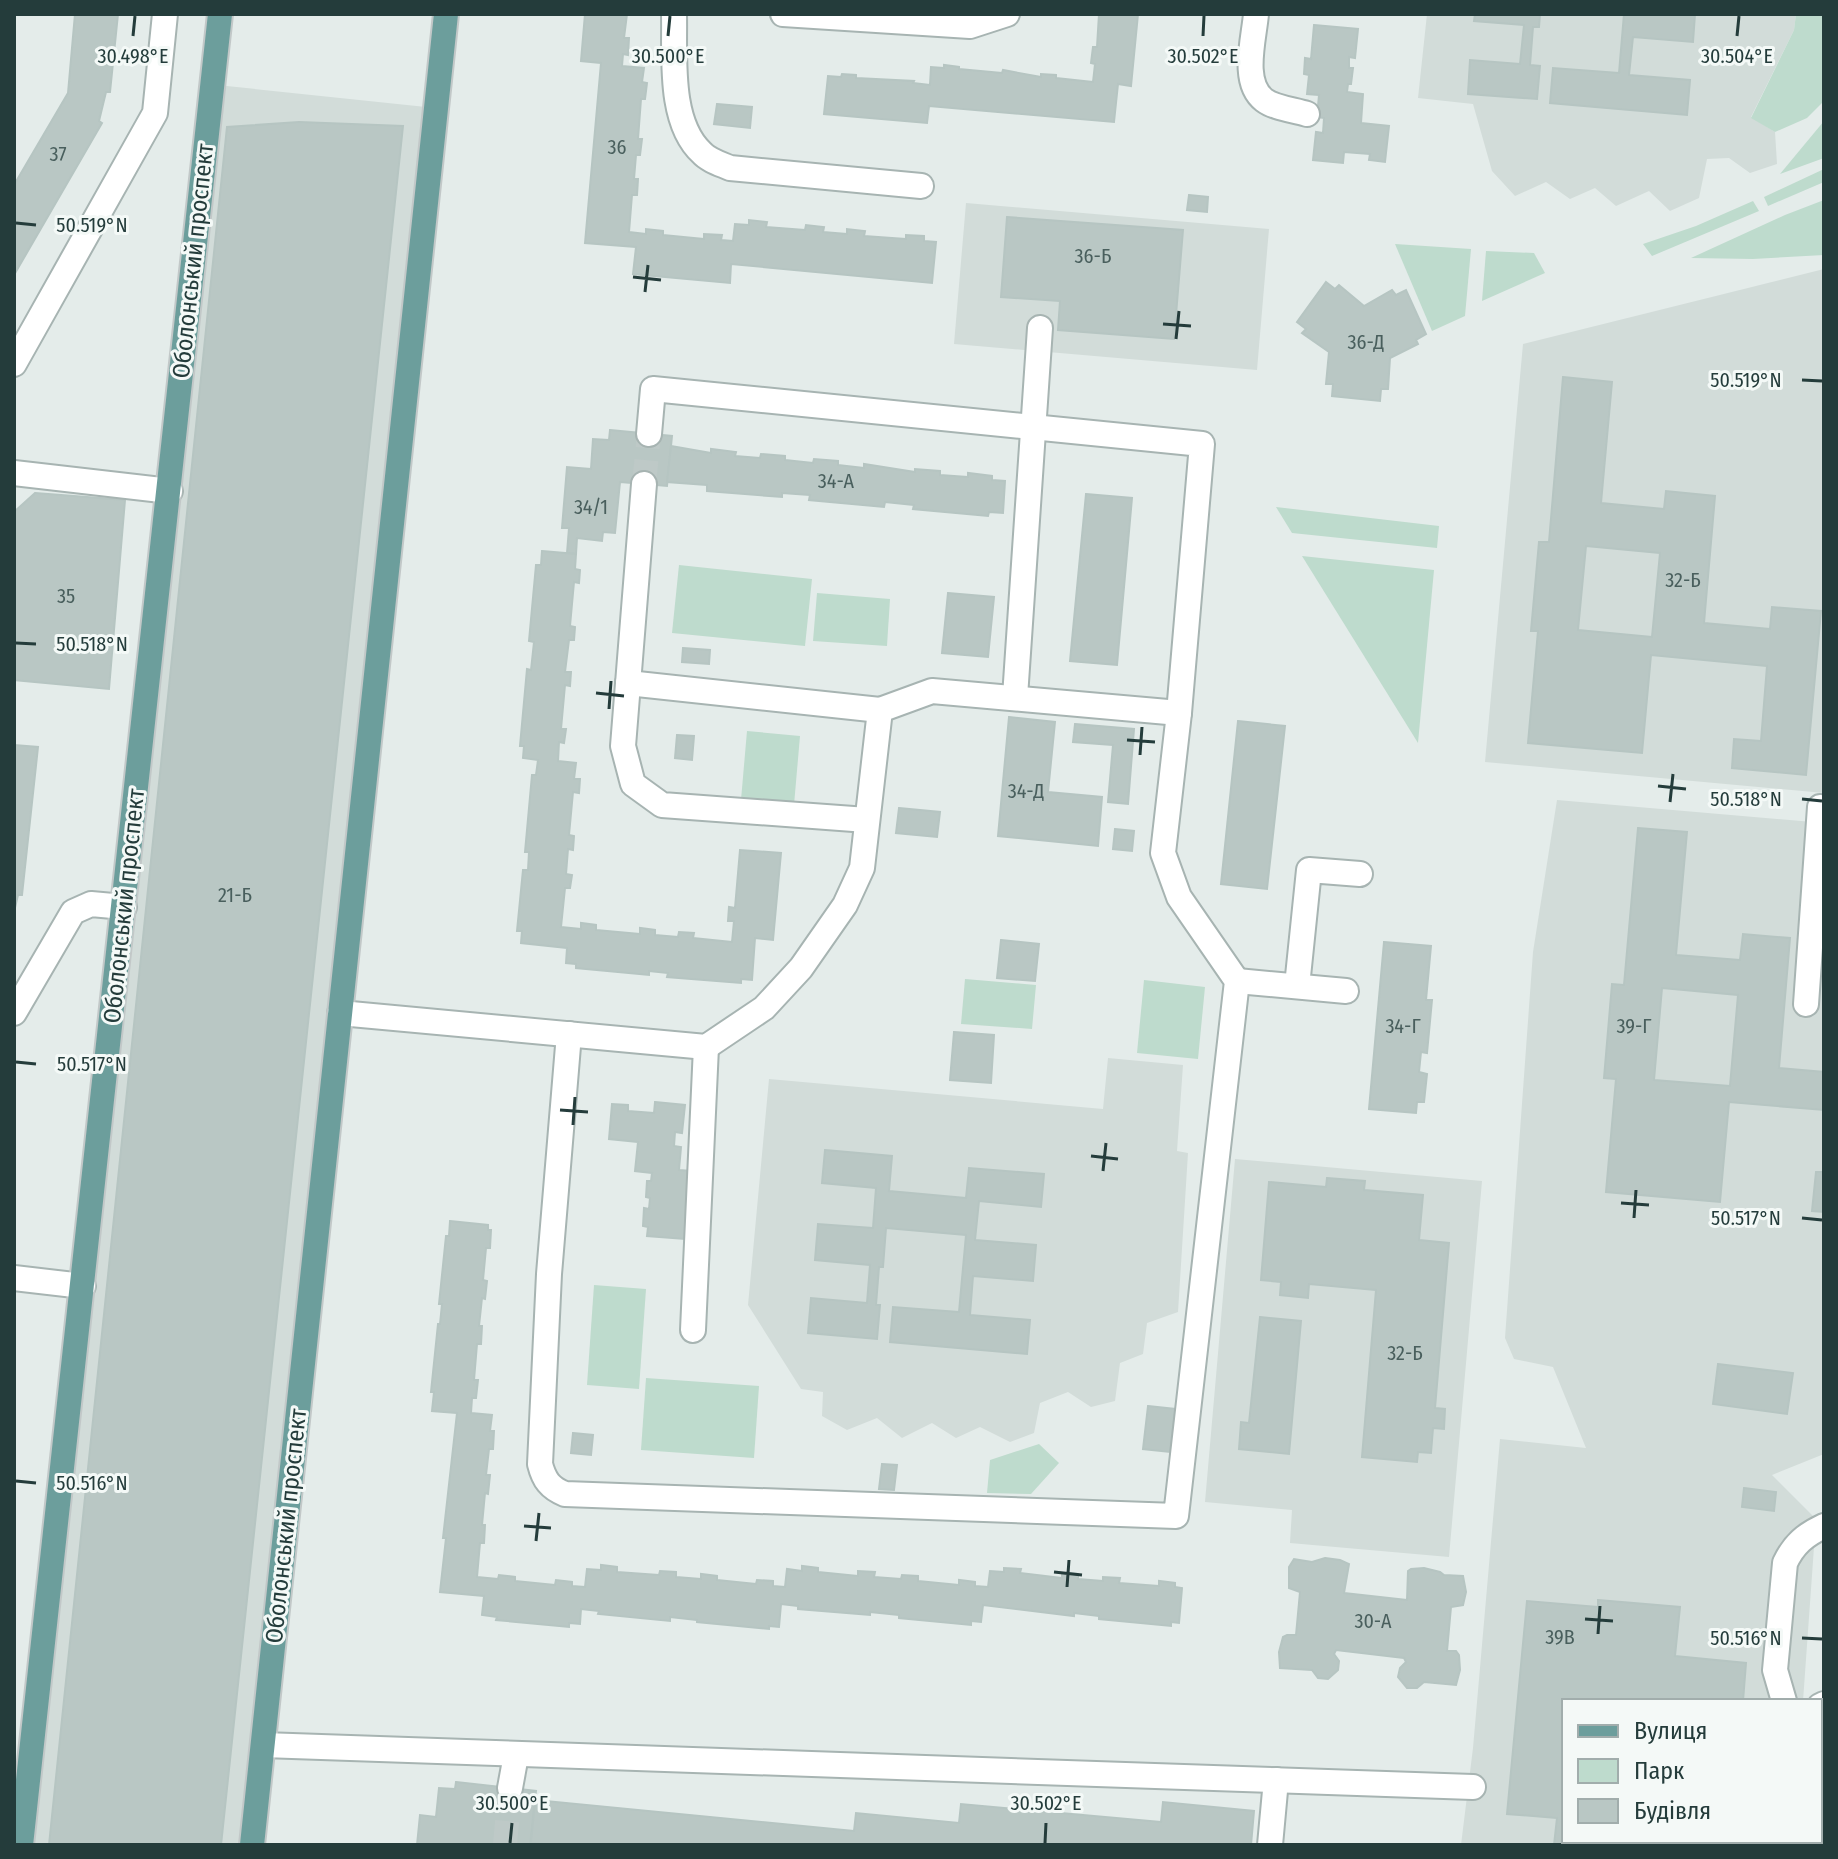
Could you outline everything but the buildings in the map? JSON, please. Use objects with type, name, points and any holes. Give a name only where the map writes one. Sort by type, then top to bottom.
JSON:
[{"type":"main road","name":"Оболонський проспект","points":[[21,1845],[220,14]]},
{"type":"main road","name":"Оболонський проспект","points":[[252,1845],[446,14]]},
{"type":"lane","points":[[14,364],[155,113],[165,14]]},
{"type":"lane","points":[[674,14],[676,99],[685,128],[702,154],[730,168],[921,186]]},
{"type":"lane","points":[[783,14],[970,26],[1007,14]]},
{"type":"lane","points":[[1256,14],[1251,67],[1256,92],[1266,102],[1307,114]]},
{"type":"lane","points":[[1015,697],[1040,328]]},
{"type":"lane","points":[[569,1034],[549,1274],[540,1464],[543,1477],[554,1489],[565,1494],[1176,1516],[1237,981],[1179,897],[1163,853],[1179,713],[1202,444],[653,389],[649,434]]},
{"type":"lane","points":[[14,473],[170,491]]},
{"type":"lane","points":[[644,484],[623,746],[633,784],[662,805],[867,820]]},
{"type":"lane","points":[[628,683],[880,710],[932,691],[1179,713]]},
{"type":"lane","points":[[340,1013],[706,1047],[764,1008],[845,905],[862,868],[880,710]]},
{"type":"lane","points":[[1806,1004],[1820,807]]},
{"type":"lane","points":[[1297,986],[1309,870],[1360,874]]},
{"type":"lane","points":[[14,1013],[73,912],[91,904],[124,907]]},
{"type":"lane","points":[[1237,981],[1346,991]]},
{"type":"lane","points":[[693,1330],[706,1047]]},
{"type":"lane","points":[[14,1278],[83,1286]]},
{"type":"lane","points":[[1783,1699],[1775,1670],[1785,1563],[1802,1538],[1824,1526]]},
{"type":"lane","points":[[263,1745],[1473,1787]]},
{"type":"lane","points":[[510,1788],[516,1755]]},
{"type":"lane","points":[[1270,1845],[1276,1780]]},
{"type":"shaded area","points":[[1427,14],[1796,14],[1794,30],[1751,117],[1775,132],[1777,164],[1750,173],[1729,158],[1707,159],[1699,198],[1670,211],[1649,191],[1616,206],[1595,188],[1570,199],[1546,182],[1515,196],[1492,171],[1473,104],[1418,98]]},
{"type":"shaded area","points":[[217,85],[426,107],[241,1845],[28,1845]]},
{"type":"shaded area","points":[[966,203],[1269,229],[1257,370],[954,344]]},
{"type":"shaded area","points":[[1824,269],[1824,793],[1485,762],[1523,344]]},
{"type":"shaded area","points":[[1557,800],[1824,823],[1824,1454],[1772,1475],[1816,1519],[1803,1699],[1562,1699],[1562,1843],[1764,1845],[1461,1845],[1473,1748],[1500,1439],[1586,1448],[1553,1367],[1514,1359],[1505,1338],[1533,952]]},
{"type":"shaded area","points":[[1108,1058],[1183,1065],[1177,1151],[1188,1153],[1178,1312],[1147,1323],[1143,1354],[1120,1363],[1115,1401],[1091,1407],[1068,1392],[1040,1403],[1034,1433],[1010,1442],[980,1427],[956,1438],[932,1423],[902,1438],[877,1418],[847,1430],[822,1416],[823,1392],[801,1389],[748,1305],[769,1079],[1103,1109]]},
{"type":"shaded area","points":[[1235,1159],[1482,1181],[1449,1557],[1290,1543],[1292,1510],[1205,1502]]},
{"type":"green space","points":[[1796,14],[1824,14],[1824,101],[1807,118],[1775,132],[1751,118],[1794,30]]},
{"type":"green space","points":[[1824,121],[1824,158],[1780,174]]},
{"type":"green space","points":[[1824,169],[1824,182],[1768,206],[1764,197]]},
{"type":"green space","points":[[1824,200],[1824,255],[1691,258],[1785,215]]},
{"type":"green space","points":[[1753,201],[1759,211],[1652,256],[1643,244],[1696,226]]},
{"type":"green space","points":[[1395,244],[1471,249],[1465,316],[1432,331]]},
{"type":"green space","points":[[1486,251],[1534,253],[1545,273],[1482,301]]},
{"type":"green space","points":[[1276,507],[1439,526],[1437,548],[1292,533]]},
{"type":"green space","points":[[1302,556],[1434,570],[1418,743]]},
{"type":"green space","points":[[679,565],[812,579],[805,646],[672,633]]},
{"type":"green space","points":[[817,593],[890,599],[887,646],[813,641]]},
{"type":"green space","points":[[747,731],[800,736],[794,805],[741,800]]},
{"type":"green space","points":[[965,979],[1036,985],[1032,1029],[961,1024]]},
{"type":"green space","points":[[1144,980],[1205,987],[1198,1059],[1137,1053]]},
{"type":"green space","points":[[594,1285],[646,1289],[639,1389],[587,1385]]},
{"type":"green space","points":[[646,1378],[759,1386],[754,1458],[641,1450]]},
{"type":"green space","points":[[1039,1444],[1059,1463],[1031,1494],[987,1493],[990,1460]]},
{"type":"tunnel","points":[[644,484],[649,434]]},
{"type":"tunnel","points":[[505,1845],[510,1788]]}]
